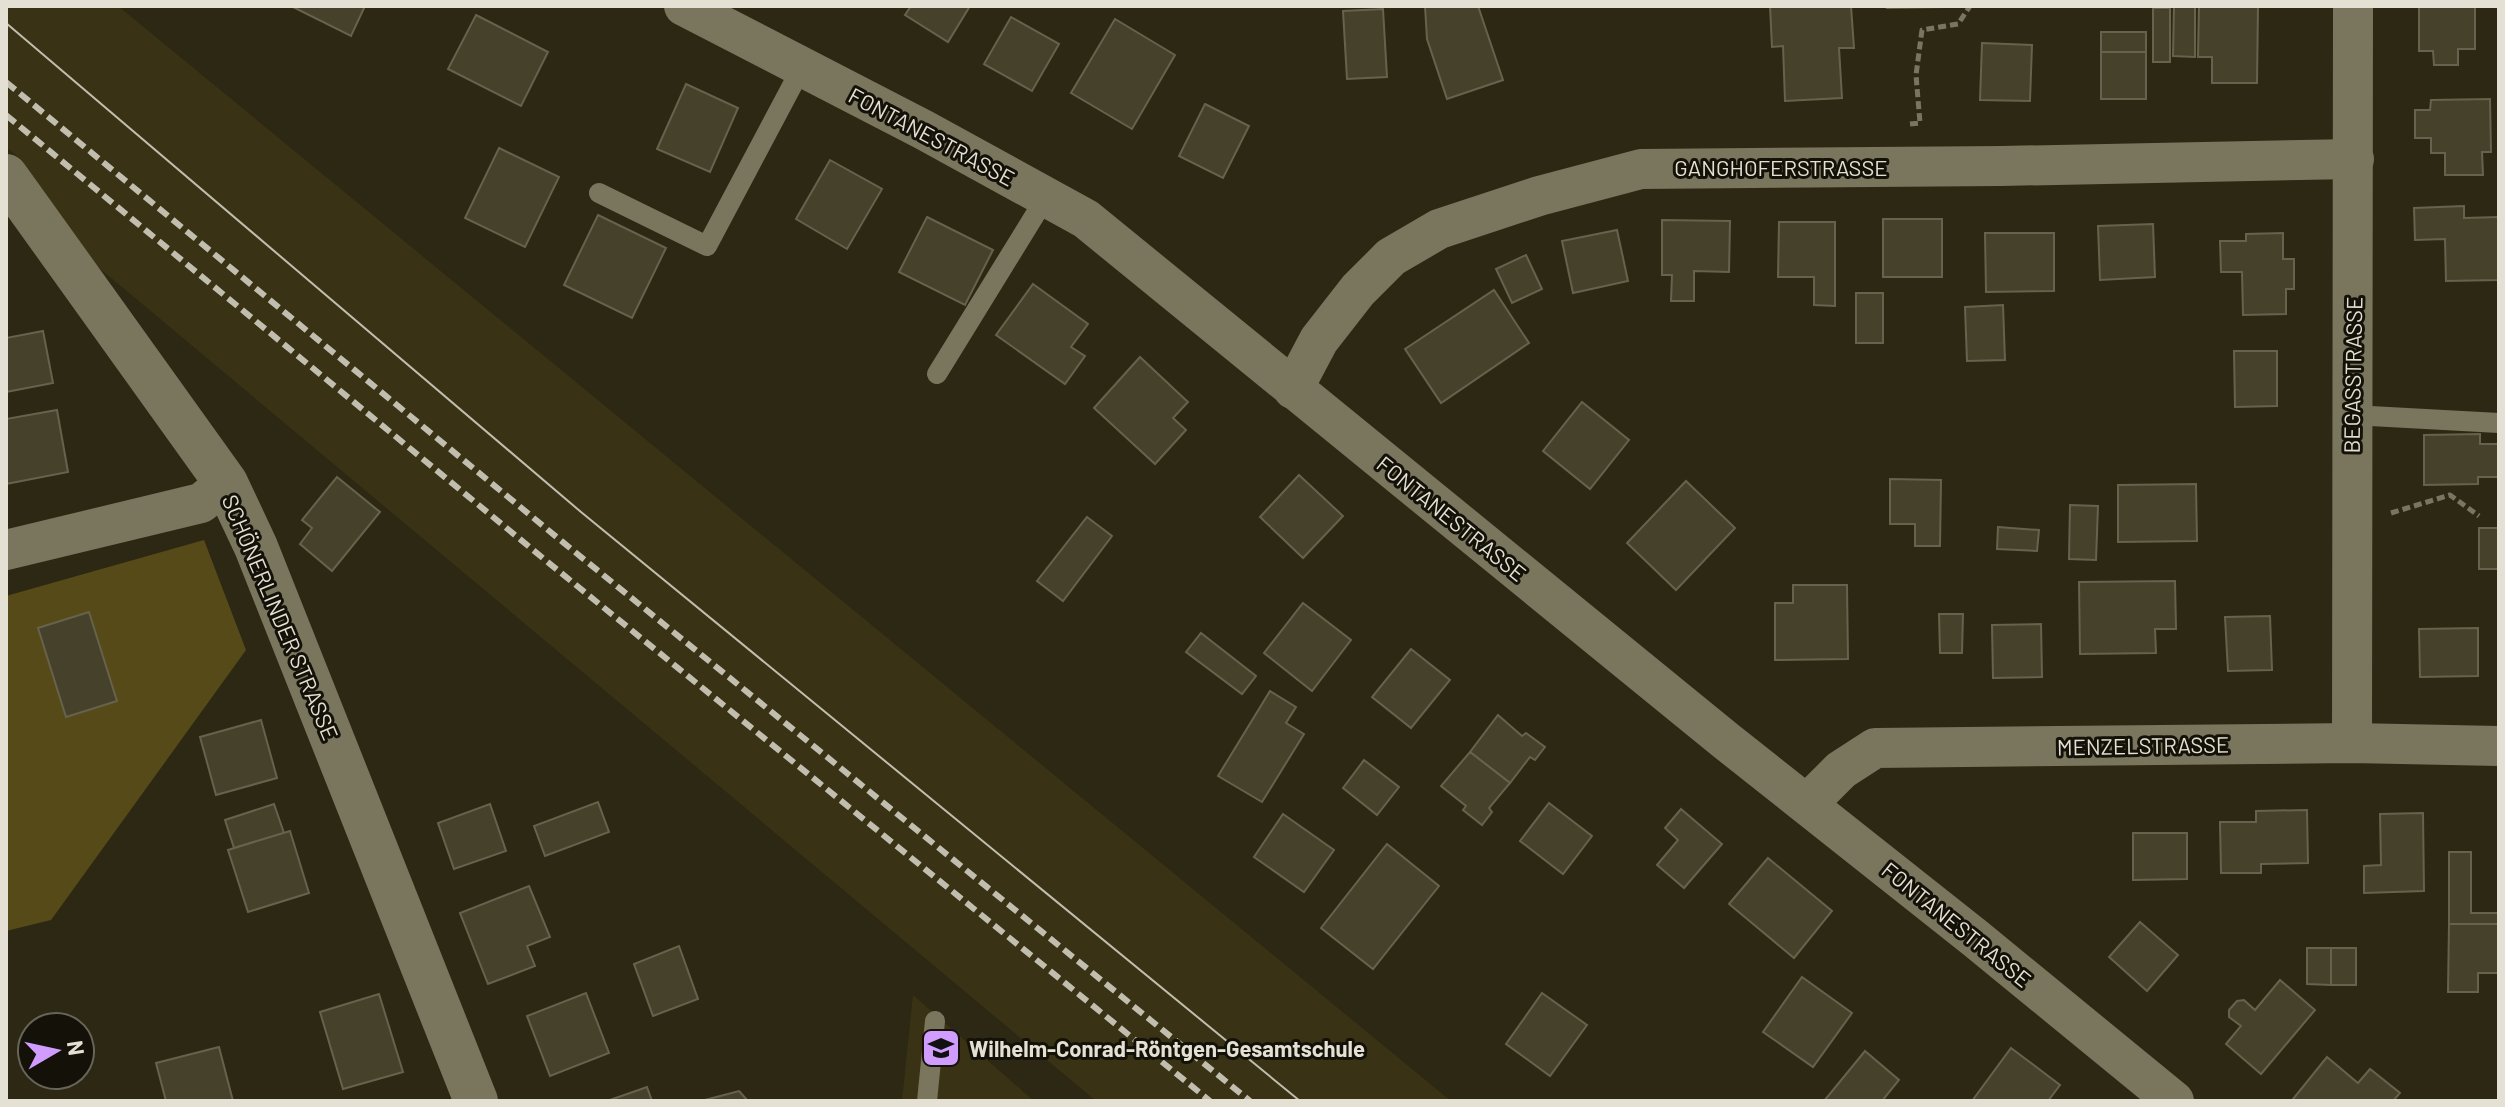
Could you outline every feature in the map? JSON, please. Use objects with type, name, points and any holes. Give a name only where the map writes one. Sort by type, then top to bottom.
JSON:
[{"type":"street","name":"FONTANESTRASSE","points":[[684,6],[924,130],[1093,224],[1725,740],[1808,803],[2174,1101]]},
{"type":"street","name":"BEGASSTRASSE","points":[[2352,743],[2353,6]]},
{"type":"street","name":"GANGHOFERSTRASSE","points":[[1293,389],[1319,340],[1358,290],[1391,257],[1439,229],[1539,196],[1641,169],[2354,159]]},
{"type":"street","name":"SCHÖNERLINDER STRASSE","points":[[6,176],[226,483],[256,547],[476,1101]]},
{"type":"street","points":[[6,550],[201,503],[226,483]]},
{"type":"street","name":"MENZELSTRASSE","points":[[1808,803],[1841,770],[1875,748],[2352,743],[2499,746]]},
{"type":"lane","points":[[599,193],[707,246],[802,67]]},
{"type":"lane","points":[[937,374],[1046,197]]},
{"type":"lane","points":[[2352,415],[2499,423]]},
{"type":"lane","points":[[927,1101],[935,1021]]},
{"type":"path","points":[[1893,166],[1888,128],[1920,123],[1916,75],[1922,30],[1958,24],[1970,6]]},
{"type":"path","points":[[2351,522],[2380,518],[2421,502],[2450,495],[2479,516]]},
{"type":"shaded area","points":[[6,6],[118,6],[1451,1101],[1096,1101],[92,262],[21,159],[6,147]]},
{"type":"shaded area","points":[[204,540],[246,650],[51,920],[6,931],[6,596]]},
{"type":"shaded area","name":"Wilhelm-Conrad-Röntgen-Gesamtschule","points":[[913,995],[1034,1101],[902,1101]]},
{"type":"building","points":[[291,6],[365,6],[351,36]]},
{"type":"building","points":[[911,6],[970,6],[948,42],[905,15]]},
{"type":"building","points":[[1425,6],[1478,6],[1503,80],[1447,99],[1427,39]]},
{"type":"building","points":[[1770,6],[1851,6],[1854,48],[1839,48],[1842,98],[1785,101],[1783,46],[1772,47]]},
{"type":"building","points":[[1946,6],[1946,7],[1887,8]]},
{"type":"building","points":[[2174,6],[2195,6],[2195,57],[2173,56]]},
{"type":"building","points":[[2199,6],[2258,6],[2257,83],[2212,83],[2212,57],[2198,57]]},
{"type":"building","points":[[2419,6],[2475,6],[2475,49],[2458,49],[2458,65],[2434,65],[2433,51],[2419,51]]},
{"type":"building","points":[[2153,8],[2170,8],[2170,62],[2153,62]]},
{"type":"building","points":[[1383,9],[1387,77],[1347,79],[1343,11]]},
{"type":"building","points":[[476,15],[548,52],[521,106],[448,69]]},
{"type":"building","points":[[1011,17],[1059,44],[1032,91],[984,64]]},
{"type":"building","points":[[1115,19],[1175,55],[1132,129],[1071,93]]},
{"type":"building","points":[[2101,32],[2146,32],[2146,52],[2101,52]]},
{"type":"building","points":[[1982,43],[2032,45],[2030,101],[1980,100]]},
{"type":"building","points":[[2101,52],[2146,52],[2146,99],[2101,99]]},
{"type":"building","points":[[686,84],[738,108],[710,172],[657,149]]},
{"type":"building","points":[[2490,99],[2491,152],[2482,152],[2483,175],[2445,175],[2445,153],[2431,153],[2431,138],[2415,138],[2415,110],[2430,110],[2431,100]]},
{"type":"building","points":[[1205,104],[1249,126],[1223,178],[1179,156]]},
{"type":"building","points":[[499,148],[559,177],[525,247],[465,218]]},
{"type":"building","points":[[830,160],[882,189],[847,249],[796,219]]},
{"type":"building","points":[[2464,206],[2464,218],[2499,217],[2499,280],[2446,281],[2445,239],[2415,240],[2414,208]]},
{"type":"building","points":[[598,215],[666,248],[632,318],[564,285]]},
{"type":"building","points":[[927,217],[993,250],[965,305],[899,272]]},
{"type":"building","points":[[1883,219],[1942,219],[1942,277],[1883,277]]},
{"type":"building","points":[[1662,220],[1730,221],[1729,272],[1694,271],[1694,301],[1671,301],[1672,275],[1662,275]]},
{"type":"building","points":[[1779,222],[1835,222],[1835,306],[1814,305],[1814,277],[1778,277]]},
{"type":"building","points":[[2153,224],[2155,277],[2100,280],[2098,226]]},
{"type":"building","points":[[1617,230],[1628,281],[1573,293],[1562,241]]},
{"type":"building","points":[[1985,233],[2054,233],[2054,291],[1986,292]]},
{"type":"building","points":[[2283,233],[2283,259],[2294,259],[2294,289],[2286,289],[2286,314],[2243,315],[2242,272],[2221,272],[2220,241],[2246,241],[2246,234]]},
{"type":"building","points":[[1526,255],[1542,289],[1512,303],[1496,269]]},
{"type":"building","points":[[1033,284],[1088,324],[1071,347],[1085,356],[1065,384],[996,335]]},
{"type":"building","points":[[1494,290],[1529,343],[1441,403],[1405,349]]},
{"type":"building","points":[[1856,293],[1883,293],[1883,343],[1856,343]]},
{"type":"building","points":[[2003,305],[2005,360],[1967,361],[1965,307]]},
{"type":"building","points":[[43,331],[53,383],[6,392],[6,338]]},
{"type":"building","points":[[2234,351],[2277,351],[2277,406],[2235,407]]},
{"type":"building","points":[[1140,357],[1188,402],[1173,418],[1186,430],[1155,464],[1094,408]]},
{"type":"building","points":[[1582,402],[1629,440],[1590,489],[1543,451]]},
{"type":"building","points":[[57,410],[68,472],[6,484],[6,419]]},
{"type":"building","points":[[2480,434],[2480,444],[2499,444],[2499,477],[2478,477],[2478,484],[2424,485],[2424,435]]},
{"type":"building","points":[[1299,475],[1343,516],[1303,558],[1260,517]]},
{"type":"building","points":[[337,477],[380,512],[332,571],[300,544],[312,528],[302,520]]},
{"type":"building","points":[[1890,479],[1941,480],[1940,546],[1915,546],[1915,524],[1890,524]]},
{"type":"building","points":[[1686,481],[1735,528],[1676,590],[1627,543]]},
{"type":"building","points":[[2196,484],[2197,541],[2118,542],[2118,485]]},
{"type":"building","points":[[2070,505],[2098,506],[2096,560],[2069,559]]},
{"type":"building","points":[[1087,517],[1112,536],[1063,601],[1037,581]]},
{"type":"building","points":[[1998,527],[2039,530],[2037,551],[1997,549]]},
{"type":"building","points":[[2479,528],[2499,528],[2499,569],[2479,569]]},
{"type":"building","points":[[2175,581],[2176,629],[2155,629],[2156,653],[2080,654],[2079,582]]},
{"type":"building","points":[[1793,585],[1847,585],[1848,659],[1775,660],[1775,603],[1793,603]]},
{"type":"building","points":[[1303,603],[1351,640],[1312,691],[1264,653]]},
{"type":"building","points":[[89,612],[117,701],[66,717],[38,628]]},
{"type":"building","points":[[1939,614],[1963,614],[1962,653],[1940,653]]},
{"type":"building","points":[[2270,616],[2272,670],[2228,671],[2225,617]]},
{"type":"building","points":[[2041,624],[2042,677],[1993,678],[1992,625]]},
{"type":"building","points":[[2478,628],[2478,676],[2420,677],[2419,629]]},
{"type":"building","points":[[1201,633],[1256,676],[1242,694],[1186,652]]},
{"type":"building","points":[[1411,649],[1450,680],[1411,728],[1372,697]]},
{"type":"building","points":[[1270,691],[1296,707],[1286,723],[1304,734],[1262,802],[1218,776]]},
{"type":"building","points":[[1498,715],[1522,736],[1526,733],[1545,747],[1535,760],[1530,757],[1510,783],[1470,752]]},
{"type":"building","points":[[261,720],[277,778],[216,795],[200,737]]},
{"type":"building","points":[[1470,752],[1510,783],[1489,808],[1492,812],[1482,825],[1463,810],[1466,806],[1441,786]]},
{"type":"building","points":[[1364,760],[1399,787],[1377,815],[1343,788]]},
{"type":"building","points":[[598,802],[609,832],[545,856],[534,826]]},
{"type":"building","points":[[1549,803],[1592,836],[1563,874],[1520,841]]},
{"type":"building","points":[[274,804],[284,833],[234,848],[225,820]]},
{"type":"building","points":[[490,804],[506,851],[454,869],[438,823]]},
{"type":"building","points":[[1681,809],[1722,844],[1684,888],[1657,865],[1678,840],[1665,828]]},
{"type":"building","points":[[2307,810],[2308,863],[2261,864],[2261,873],[2221,873],[2220,822],[2256,822],[2256,811]]},
{"type":"building","points":[[2423,813],[2424,891],[2364,893],[2364,866],[2381,865],[2380,814]]},
{"type":"building","points":[[1283,814],[1334,850],[1304,892],[1254,857]]},
{"type":"building","points":[[290,831],[309,893],[248,912],[228,850]]},
{"type":"building","points":[[2133,833],[2187,833],[2187,879],[2133,880]]},
{"type":"building","points":[[1387,844],[1439,886],[1373,969],[1321,928]]},
{"type":"building","points":[[2449,852],[2471,852],[2471,913],[2499,913],[2499,924],[2449,924]]},
{"type":"building","points":[[1768,858],[1832,911],[1794,958],[1729,904]]},
{"type":"building","points":[[529,886],[550,937],[527,946],[535,966],[488,984],[460,913]]},
{"type":"building","points":[[2140,922],[2178,955],[2147,991],[2109,957]]},
{"type":"building","points":[[2449,924],[2499,924],[2499,973],[2478,973],[2478,992],[2448,992]]},
{"type":"building","points":[[679,946],[698,999],[653,1016],[634,964]]},
{"type":"building","points":[[2307,948],[2331,948],[2331,985],[2307,984]]},
{"type":"building","points":[[2331,948],[2356,948],[2356,985],[2331,985]]},
{"type":"building","points":[[1802,977],[1852,1013],[1813,1067],[1763,1032]]},
{"type":"building","points":[[2280,980],[2315,1010],[2261,1074],[2226,1044],[2241,1026],[2229,1017],[2229,1010],[2237,1001],[2244,1000],[2255,1010]]},
{"type":"building","points":[[586,993],[609,1053],[550,1076],[527,1016]]},
{"type":"building","points":[[1542,993],[1587,1025],[1550,1076],[1506,1044]]},
{"type":"building","points":[[379,994],[403,1072],[343,1089],[320,1012]]},
{"type":"building","points":[[219,1047],[233,1101],[166,1101],[156,1063]]},
{"type":"building","points":[[2011,1048],[2060,1085],[2048,1101],[1972,1101]]},
{"type":"building","points":[[1865,1051],[1899,1080],[1882,1101],[1824,1101]]},
{"type":"building","points":[[2327,1057],[2358,1083],[2370,1069],[2400,1093],[2393,1101],[2293,1099]]},
{"type":"building","points":[[647,1087],[652,1101],[607,1101]]},
{"type":"building","points":[[739,1091],[748,1101],[704,1101],[705,1100]]},
{"type":"tram line","points":[[6,23],[581,512],[1300,1101]]},
{"type":"railway","points":[[6,82],[559,539],[1250,1101]]},
{"type":"railway","points":[[6,115],[544,559],[1210,1101]]},
{"type":"place","name":"Wilhelm-Conrad-Röntgen-Gesamtschule","points":[[941,1048]]}]
